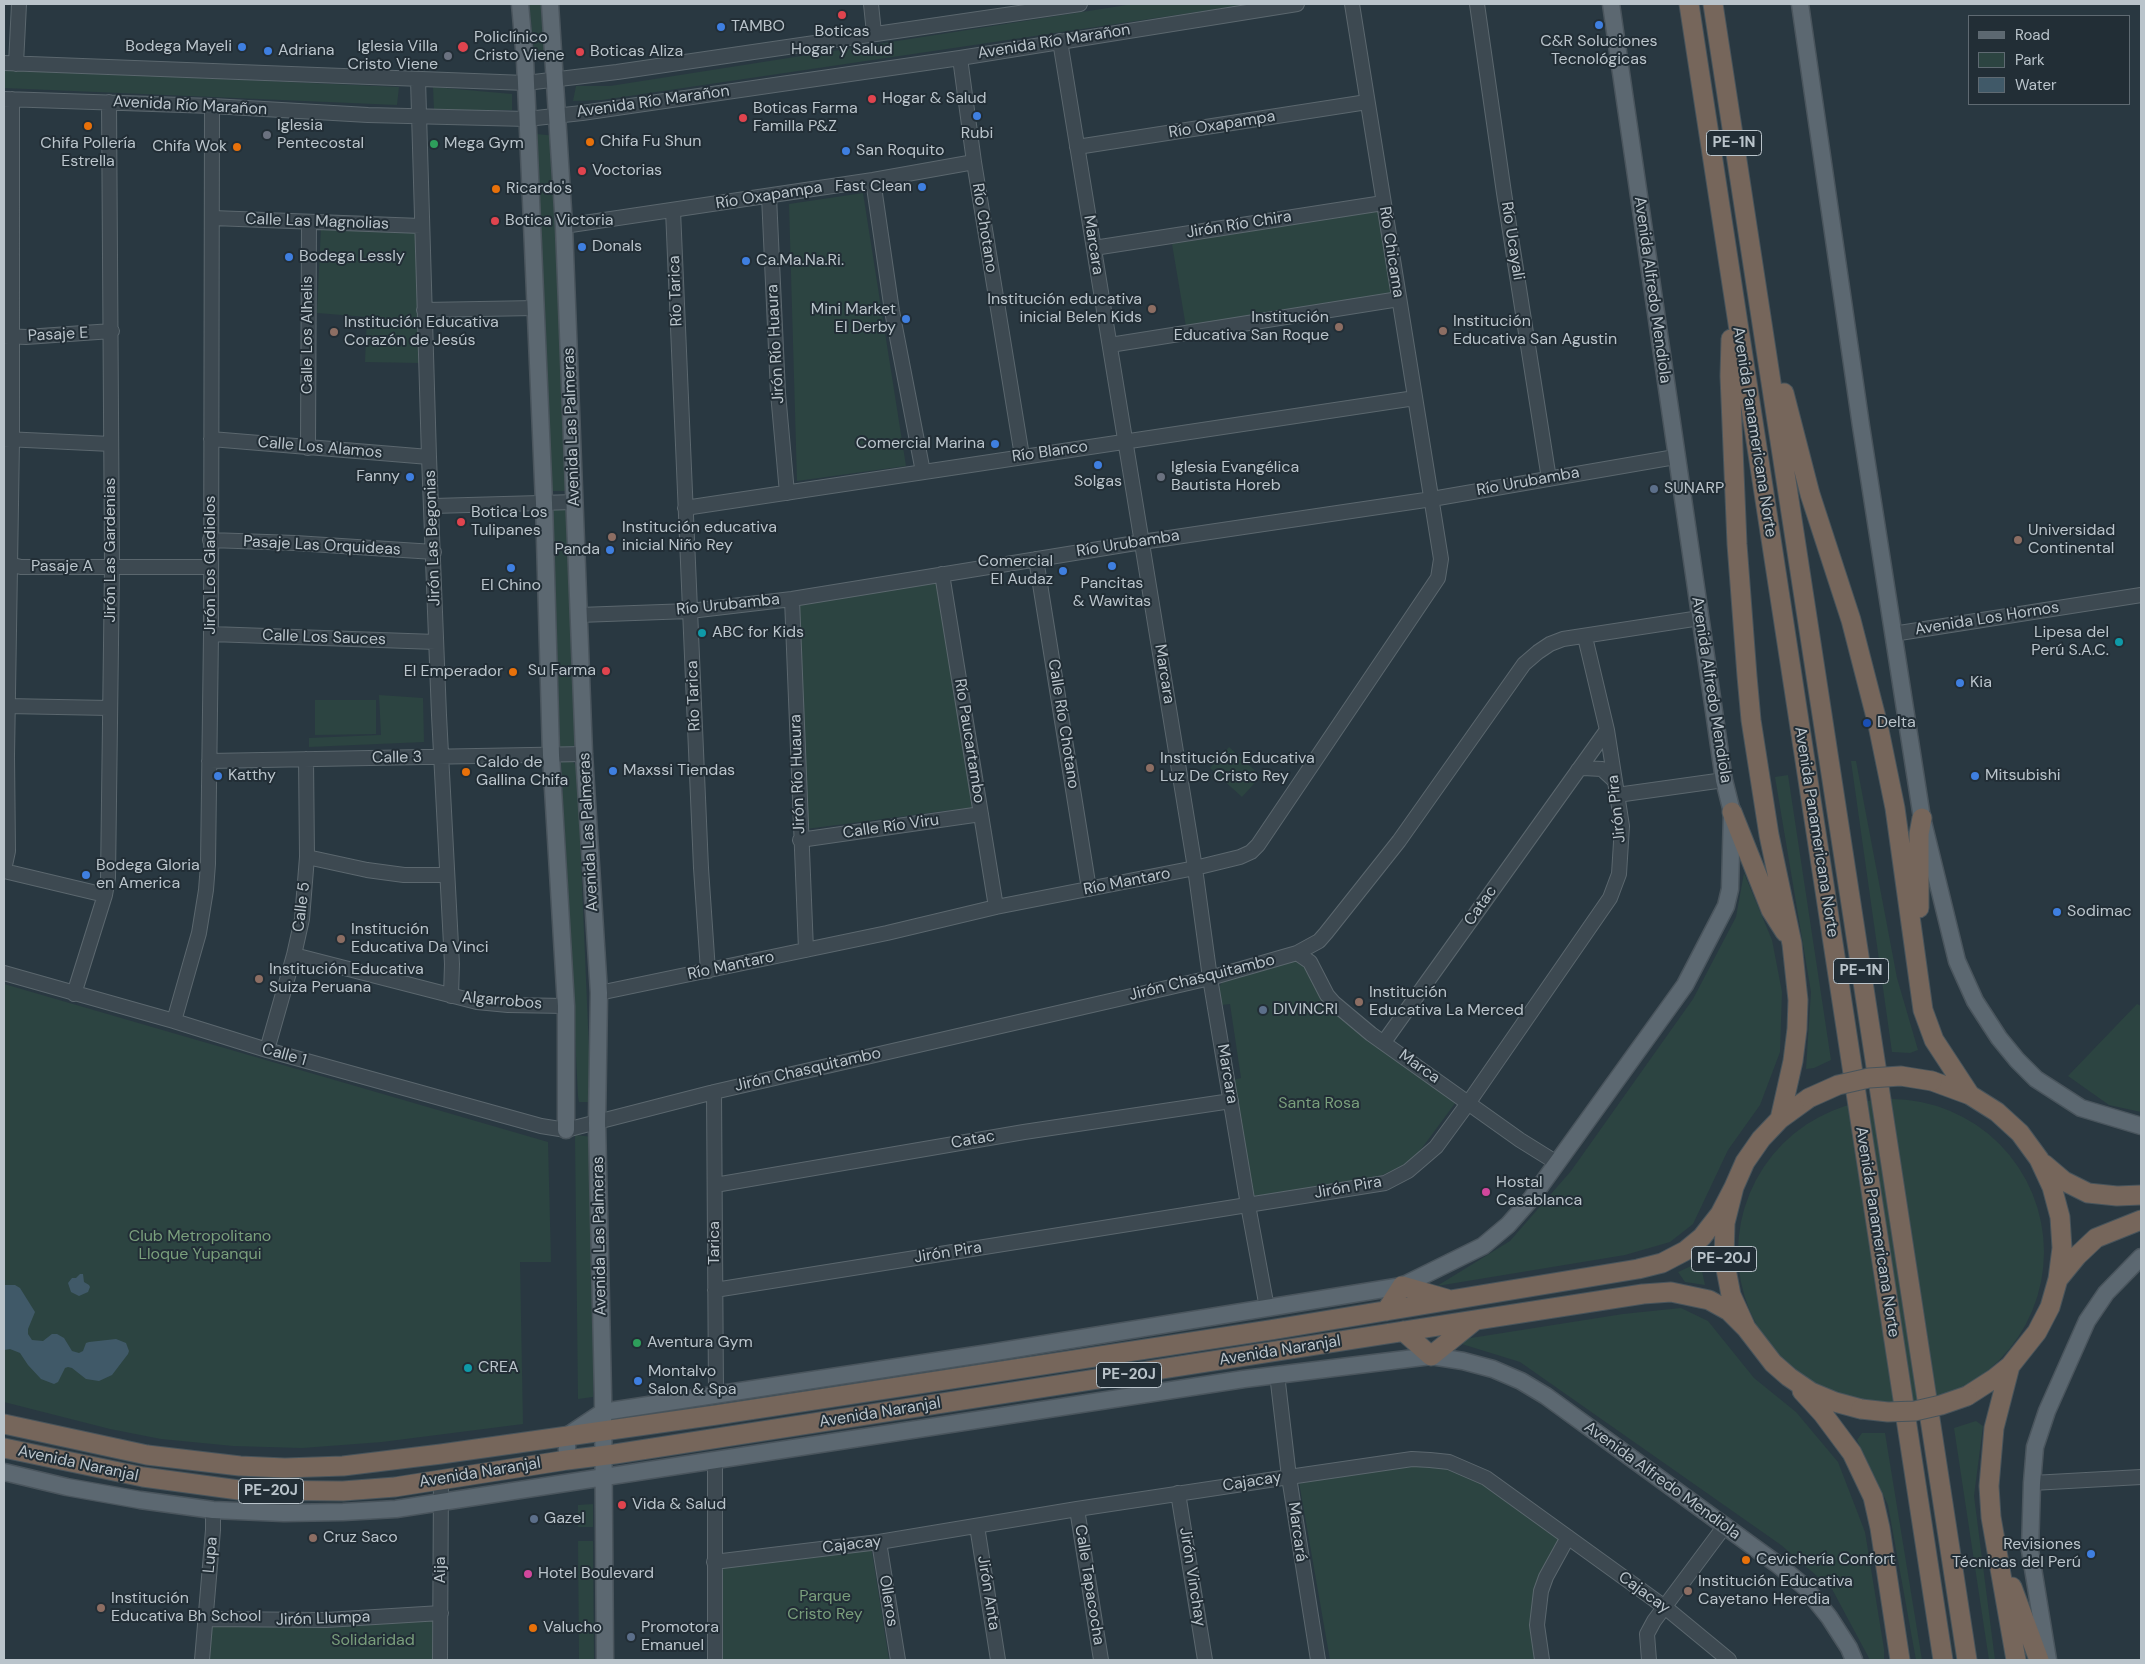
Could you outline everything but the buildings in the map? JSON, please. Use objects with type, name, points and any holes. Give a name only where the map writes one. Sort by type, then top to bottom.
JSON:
[{"type":"highway","name":"Avenida Panamericana Norte","points":[[1688,4],[1943,1660]]},
{"type":"highway","name":"Avenida Panamericana Norte","points":[[1712,4],[1967,1660]]},
{"type":"highway","points":[[1756,282],[1805,475],[1851,620],[1878,725],[1895,808],[1924,1010],[1934,1040],[1970,1095]]},
{"type":"highway","points":[[1734,298],[1730,376],[1740,588],[1746,667],[1760,778],[1792,944],[1798,1000],[1793,1061],[1780,1119]]},
{"type":"highway","points":[[1732,812],[1771,910],[1792,944]]},
{"type":"highway","points":[[1915,951],[1919,911],[1919,834],[1922,818]]},
{"type":"highway","name":"PE-20J","points":[[2039,1159],[2052,1187],[2060,1217],[2062,1248],[2058,1279],[2050,1306],[2037,1332],[2010,1366],[1967,1396],[1915,1411],[1861,1410],[1811,1392],[1789,1377],[1772,1363],[1746,1328],[1731,1295],[1724,1259],[1725,1223],[1734,1187],[1749,1157],[1761,1139],[1780,1119],[1809,1098],[1838,1085],[1869,1078],[1901,1076],[1932,1081],[1970,1095],[1996,1112],[2020,1133],[2039,1159],[2064,1182],[2088,1193],[2117,1196],[2141,1195]]},
{"type":"highway","name":"Avenida Naranjal","points":[[4,1424],[147,1455],[240,1466],[285,1468],[343,1466],[393,1460],[567,1436],[603,1421],[716,1415],[1386,1311],[1638,1269],[1662,1263],[1685,1251],[1702,1237],[1720,1214],[1734,1187]]},
{"type":"highway","name":"PE-20J","points":[[2058,1279],[2077,1256],[2096,1238],[2141,1220]]},
{"type":"highway","points":[[1386,1311],[1402,1286],[1453,1300]]},
{"type":"highway","name":"Avenida Naranjal","points":[[4,1448],[143,1477],[240,1490],[343,1491],[395,1487],[603,1456],[1643,1294],[1671,1292],[1709,1300],[1729,1311],[1746,1328]]},
{"type":"highway","points":[[1403,1331],[1431,1356],[1474,1321]]},
{"type":"highway","points":[[2010,1366],[1994,1428],[1990,1457],[1990,1502],[2016,1660]]},
{"type":"highway","points":[[1789,1377],[1833,1427],[1852,1453],[1873,1497],[1880,1528],[1900,1659]]},
{"type":"highway","points":[[1996,1544],[2039,1660]]},
{"type":"main road","name":"Avenida Las Palmeras","points":[[520,4],[526,84],[536,308],[551,755],[566,1006],[566,1130]]},
{"type":"main road","name":"Avenida Las Palmeras","points":[[550,4],[564,226],[584,754],[599,993],[597,1124],[604,1477],[605,1660]]},
{"type":"main road","name":"Avenida Alfredo Mendiola","points":[[1433,1272],[1483,1246],[1508,1225],[1532,1199],[1685,985],[1726,906],[1730,889],[1732,812],[1724,780],[1675,457],[1611,4]]},
{"type":"main road","points":[[1800,4],[1892,634],[1922,818],[1957,961],[1975,1000],[1999,1038],[2036,1079],[2081,1108],[2141,1126]]},
{"type":"main road","points":[[2048,1660],[2030,1550],[2035,1447],[2047,1411],[2087,1321],[2106,1293],[2141,1258]]},
{"type":"main road","name":"Avenida Naranjal","points":[[603,1421],[716,1394],[1402,1286],[1433,1272]]},
{"type":"main road","name":"Avenida Alfredo Mendiola","points":[[1431,1356],[1463,1360],[1493,1369],[1521,1381],[1546,1396],[1777,1564],[1805,1587],[1829,1617],[1849,1648],[1854,1660]]},
{"type":"main road","name":"Avenida Naranjal","points":[[4,1472],[67,1487],[213,1510],[284,1513],[343,1512],[396,1508],[1277,1374],[1431,1356]]},
{"type":"main road","points":[[567,1436],[567,1460]]},
{"type":"street","points":[[10,64],[19,4]]},
{"type":"street","points":[[871,4],[874,33]]},
{"type":"street","name":"Avenida Río Marañon","points":[[10,64],[526,84],[1080,4]]},
{"type":"street","name":"Avenida Río Marañon","points":[[8,99],[527,119],[960,58],[1296,4]]},
{"type":"street","name":"Río Chicama","points":[[1352,4],[1432,499]]},
{"type":"street","name":"Río Ucayali","points":[[1477,4],[1504,193],[1549,479]]},
{"type":"street","name":"Marcara","points":[[1060,41],[1195,868],[1210,978],[1267,1308]]},
{"type":"street","name":"Río Chotano","points":[[960,58],[974,162],[1022,456]]},
{"type":"street","name":"Jirón Las Begonias","points":[[418,79],[429,457],[433,506],[436,642],[452,996]]},
{"type":"street","points":[[8,99],[7,706],[5,759],[8,851],[4,871],[105,895]]},
{"type":"street","name":"Jirón Las Gardenias","points":[[74,994],[105,895],[108,878],[112,566],[112,331],[109,102]]},
{"type":"street","name":"Río Oxapampa","points":[[1077,147],[1367,102]]},
{"type":"street","name":"Jirón Los Gladiolos","points":[[174,1021],[194,954],[204,909],[208,864],[211,634],[212,106]]},
{"type":"street","name":"Río Oxapampa","points":[[564,226],[873,180],[974,162]]},
{"type":"street","points":[[873,180],[892,311],[923,472]]},
{"type":"street","name":"Jirón Río Huaura","points":[[769,196],[778,393],[787,492]]},
{"type":"street","name":"Jirón Río Chira","points":[[1094,248],[1384,203]]},
{"type":"street","name":"Río Tarica","points":[[673,210],[701,868],[708,971]]},
{"type":"street","name":"Calle Las Magnolias","points":[[213,218],[421,226]]},
{"type":"street","name":"Calle Los Alhelis","points":[[308,448],[309,222]]},
{"type":"street","points":[[1110,345],[1399,299]]},
{"type":"street","points":[[424,310],[536,308]]},
{"type":"street","name":"Pasaje E","points":[[8,337],[112,331]]},
{"type":"street","name":"Río Blanco","points":[[685,508],[1415,398]]},
{"type":"street","name":"Calle Los Alamos","points":[[211,439],[429,457]]},
{"type":"street","points":[[8,440],[111,444]]},
{"type":"street","name":"Río Urubamba","points":[[579,616],[690,611],[792,599],[1142,542],[1432,499],[1675,457]]},
{"type":"street","name":"Río Mantaro","points":[[599,993],[806,950],[996,907],[1195,868],[1251,852],[1258,845],[1438,578],[1441,559],[1432,499]]},
{"type":"street","points":[[433,506],[575,502]]},
{"type":"street","name":"Pasaje Las Orquideas","points":[[210,540],[295,543],[434,552]]},
{"type":"street","name":"Calle Río Chotano","points":[[1036,559],[1089,889]]},
{"type":"street","name":"Pasaje A","points":[[7,564],[21,567],[210,566]]},
{"type":"street","name":"Río Paucartambo","points":[[942,574],[996,907]]},
{"type":"street","name":"Avenida Los Hornos","points":[[1892,634],[2141,595]]},
{"type":"street","name":"Jirón Río Huaura","points":[[792,599],[800,840],[806,950]]},
{"type":"street","name":"Jirón Chasquitambo","points":[[566,1130],[597,1124],[617,1116],[714,1092],[1210,978],[1297,953],[1319,941],[1326,934],[1399,841],[1524,664],[1550,644],[1700,618]]},
{"type":"street","name":"Calle Los Sauces","points":[[211,634],[436,642]]},
{"type":"street","name":"Jirón Pira","points":[[715,1290],[1385,1182],[1408,1171],[1436,1147],[1469,1102],[1610,898],[1619,874],[1622,853],[1622,826],[1607,730],[1585,637]]},
{"type":"street","points":[[7,706],[109,708]]},
{"type":"street","name":"Catac","points":[[1384,1042],[1607,730]]},
{"type":"street","name":"Calle 3","points":[[209,761],[584,754]]},
{"type":"street","name":"Calle 5","points":[[267,1050],[294,955],[302,918],[307,857],[306,759]]},
{"type":"street","points":[[1578,770],[1583,768],[1602,769],[1614,781]]},
{"type":"street","points":[[1617,795],[1724,780]]},
{"type":"street","name":"Calle Río Viru","points":[[800,840],[981,814]]},
{"type":"street","points":[[307,857],[367,870],[404,875],[447,875]]},
{"type":"street","name":"Marca","points":[[1297,953],[1310,962],[1327,995],[1334,1003],[1384,1042],[1520,1140],[1558,1163]]},
{"type":"street","name":"Algarrobos","points":[[294,955],[452,996],[500,1004],[566,1006]]},
{"type":"street","name":"Calle 1","points":[[4,973],[174,1021],[267,1050],[541,1126],[566,1130]]},
{"type":"street","name":"Tarica","points":[[714,1092],[716,1394]]},
{"type":"street","name":"Catac","points":[[714,1185],[1024,1132],[1232,1100]]},
{"type":"street","name":"Marcará","points":[[1277,1374],[1289,1476],[1318,1660]]},
{"type":"street","name":"Cajacay","points":[[714,1562],[879,1542],[1178,1493],[1412,1459],[1450,1462],[1486,1478],[1666,1608],[1729,1660]]},
{"type":"street","points":[[714,1460],[715,1660]]},
{"type":"street","points":[[2032,1483],[2141,1477]]},
{"type":"street","name":"Aija","points":[[440,1660],[441,1480]]},
{"type":"street","name":"Jirón Vinchay","points":[[1178,1493],[1205,1660]]},
{"type":"street","name":"Calle Tapacocha","points":[[1077,1509],[1102,1660]]},
{"type":"street","name":"Lupa","points":[[202,1660],[213,1510]]},
{"type":"street","name":"Jirón Anta","points":[[977,1526],[998,1660]]},
{"type":"street","points":[[1649,1660],[1646,1634],[1724,1527]]},
{"type":"street","points":[[1542,1660],[1537,1625],[1541,1591],[1546,1577],[1568,1537]]},
{"type":"street","name":"Olleros","points":[[879,1542],[898,1660]]},
{"type":"street","name":"Jirón Llumpa","points":[[205,1619],[326,1620],[441,1613]]},
{"type":"green space","points":[[529,4],[545,4],[548,55],[535,57]]},
{"type":"green space","points":[[1133,4],[1251,4],[602,100],[573,101],[576,86],[610,86]]},
{"type":"green space","points":[[4,69],[399,87],[397,105],[4,88]]},
{"type":"green space","points":[[433,87],[512,94],[512,110],[434,110]]},
{"type":"green space","points":[[536,134],[557,136],[566,491],[552,491]]},
{"type":"green space","points":[[863,193],[906,466],[797,481],[789,204]]},
{"type":"green space","points":[[1380,210],[1393,294],[1186,327],[1172,244]]},
{"type":"green space","points":[[321,227],[416,231],[420,363],[365,362],[367,317],[317,313]]},
{"type":"green space","points":[[563,507],[567,512],[576,742],[574,746],[560,747],[553,513],[554,508]]},
{"type":"green space","points":[[939,583],[975,807],[806,829],[797,602]]},
{"type":"green space","points":[[379,695],[423,698],[424,742],[309,747],[309,738],[381,735]]},
{"type":"green space","points":[[315,700],[376,700],[376,734],[315,735]]},
{"type":"green space","points":[[1229,747],[1261,776],[1242,797],[1210,768]]},
{"type":"green space","points":[[571,759],[577,767],[590,1102],[579,1102],[578,1096],[561,760]]},
{"type":"green space","points":[[1851,761],[1856,761],[1897,978],[1918,1050],[1910,1053],[1892,1052]]},
{"type":"green space","points":[[1788,775],[1831,1060],[1814,1068],[1806,1069],[1811,992],[1775,777]]},
{"type":"green space","points":[[1744,873],[1772,940],[1782,992],[1780,1052],[1760,1105],[1728,1150],[1693,1224],[1670,1242],[1625,1255],[1437,1286],[1510,1241],[1571,1171],[1693,999],[1736,917]]},
{"type":"green space","name":"Santa Rosa","points":[[1291,960],[1301,962],[1307,968],[1316,987],[1456,1102],[1419,1152],[1402,1166],[1380,1176],[1256,1196],[1252,1193],[1233,1080],[1241,1078],[1230,1004],[1222,1005],[1219,987],[1224,979]]},
{"type":"green space","name":"Club Metropolitano Lloque Yupanqui","points":[[4,984],[548,1142],[551,1262],[520,1262],[523,1424],[382,1442],[302,1448],[233,1446],[161,1439],[110,1429],[4,1402]]},
{"type":"green space","points":[[2137,1004],[2141,1006],[2141,1112],[2109,1105],[2068,1076]]},
{"type":"green space","points":[[1891,1099],[1921,1102],[1949,1111],[1976,1125],[1999,1144],[2018,1167],[2032,1194],[2041,1222],[2044,1252],[2041,1282],[2032,1310],[2018,1337],[1999,1360],[1976,1379],[1949,1393],[1921,1402],[1891,1405],[1861,1402],[1833,1393],[1806,1379],[1783,1360],[1764,1337],[1750,1310],[1741,1282],[1738,1252],[1741,1222],[1750,1194],[1764,1167],[1783,1144],[1806,1125],[1833,1111],[1861,1102]]},
{"type":"green space","points":[[575,1135],[593,1137],[593,1397],[578,1399]]},
{"type":"green space","points":[[1700,1262],[1705,1285],[1685,1282],[1678,1272]]},
{"type":"green space","points":[[1681,1308],[1708,1321],[1754,1378],[1796,1412],[1838,1462],[1865,1532],[1884,1649],[1884,1660],[1870,1660],[1832,1589],[1781,1545],[1520,1362],[1452,1341],[1623,1314]]},
{"type":"green space","points":[[1976,1421],[1983,1426],[1974,1496],[1995,1660],[1989,1660],[1954,1428]]},
{"type":"green space","points":[[1862,1433],[1885,1433],[1922,1660],[1916,1660],[1888,1505],[1857,1440]]},
{"type":"green space","points":[[1402,1466],[1444,1467],[1485,1483],[1560,1539],[1531,1620],[1534,1660],[1330,1660],[1299,1482]]},
{"type":"green space","points":[[593,1504],[593,1527],[578,1527],[578,1505]]},
{"type":"green space","points":[[578,1541],[593,1541],[594,1660],[579,1660]]},
{"type":"green space","name":"Parque Cristo Rey","points":[[871,1546],[889,1660],[722,1660],[722,1566]]},
{"type":"green space","name":"Solidaridad","points":[[433,1620],[433,1660],[208,1660],[211,1623]]},
{"type":"water","points":[[83,1274],[84,1282],[90,1287],[88,1292],[79,1296],[71,1292],[68,1283],[72,1278],[76,1278]]},
{"type":"water","points":[[4,1285],[15,1285],[20,1288],[35,1312],[28,1329],[28,1334],[32,1340],[43,1341],[52,1334],[57,1334],[64,1338],[72,1351],[79,1353],[83,1351],[86,1343],[116,1339],[126,1343],[129,1351],[128,1354],[112,1375],[99,1381],[86,1379],[68,1367],[65,1368],[58,1382],[54,1384],[41,1379],[20,1353],[10,1349],[4,1350]]},
{"type":"place","name":"Boticas Hogar y Salud","points":[[842,15]]},
{"type":"place","name":"C&R Soluciones Tecnológicas","points":[[1599,25]]},
{"type":"place","name":"TAMBO","points":[[721,27]]},
{"type":"place","name":"Bodega Mayeli","points":[[242,47]]},
{"type":"place","name":"Policlínico Cristo Viene","points":[[463,47]]},
{"type":"place","name":"Adriana","points":[[268,51]]},
{"type":"place","name":"Boticas Aliza","points":[[580,52]]},
{"type":"place","name":"Iglesia Villa Cristo Viene","points":[[448,56]]},
{"type":"place","name":"Hogar & Salud","points":[[872,99]]},
{"type":"place","name":"Rubi","points":[[977,116]]},
{"type":"place","name":"Boticas Farma Familla P&Z","points":[[743,118]]},
{"type":"place","name":"Chifa Pollería Estrella","points":[[88,126]]},
{"type":"place","name":"Iglesia Pentecostal","points":[[267,135]]},
{"type":"place","name":"Chifa Fu Shun","points":[[590,142]]},
{"type":"place","name":"Mega Gym","points":[[434,144]]},
{"type":"place","name":"Chifa Wok","points":[[237,147]]},
{"type":"place","name":"San Roquito","points":[[846,151]]},
{"type":"place","name":"Voctorias","points":[[582,171]]},
{"type":"place","name":"Fast Clean","points":[[922,187]]},
{"type":"place","name":"Ricardo's","points":[[496,189]]},
{"type":"place","name":"Botica Victoria","points":[[495,221]]},
{"type":"place","name":"Donals","points":[[582,247]]},
{"type":"place","name":"Bodega Lessly","points":[[289,257]]},
{"type":"place","name":"Ca.Ma.Na.Ri.","points":[[746,261]]},
{"type":"place","name":"Institución educativa inicial Belen Kids","points":[[1152,309]]},
{"type":"place","name":"Mini Market El Derby","points":[[906,319]]},
{"type":"place","name":"Institución Educativa San Roque","points":[[1339,327]]},
{"type":"place","name":"Institución Educativa San Agustin","points":[[1443,331]]},
{"type":"place","name":"Institución Educativa Corazón de Jesús","points":[[334,332]]},
{"type":"place","name":"Comercial Marina","points":[[995,444]]},
{"type":"place","name":"Solgas","points":[[1098,465]]},
{"type":"place","name":"Fanny","points":[[410,477]]},
{"type":"place","name":"Iglesia Evangélica Bautista Horeb","points":[[1161,477]]},
{"type":"place","name":"SUNARP","points":[[1654,489]]},
{"type":"place","name":"Botica Los Tulipanes","points":[[461,522]]},
{"type":"place","name":"Institución educativa inicial Niño Rey","points":[[612,537]]},
{"type":"place","name":"Universidad Continental","points":[[2018,540]]},
{"type":"place","name":"Panda","points":[[610,550]]},
{"type":"place","name":"Pancitas & Wawitas","points":[[1112,566]]},
{"type":"place","name":"El Chino","points":[[511,568]]},
{"type":"place","name":"Comercial El Audaz","points":[[1063,571]]},
{"type":"place","name":"ABC for Kids","points":[[702,633]]},
{"type":"place","name":"Lipesa del Perú S.A.C.","points":[[2119,642]]},
{"type":"place","name":"Su Farma","points":[[606,671]]},
{"type":"place","name":"El Emperador","points":[[513,672]]},
{"type":"place","name":"Kia","points":[[1960,683]]},
{"type":"place","name":"Delta","points":[[1867,723]]},
{"type":"place","name":"Institución Educativa Luz De Cristo Rey","points":[[1150,768]]},
{"type":"place","name":"Maxssi Tiendas","points":[[613,771]]},
{"type":"place","name":"Caldo de Gallina Chifa","points":[[466,772]]},
{"type":"place","name":"Katthy","points":[[218,776]]},
{"type":"place","name":"Mitsubishi","points":[[1975,776]]},
{"type":"place","name":"Bodega Gloria en America","points":[[86,875]]},
{"type":"place","name":"Sodimac","points":[[2057,912]]},
{"type":"place","name":"Institución Educativa Da Vinci","points":[[341,939]]},
{"type":"place","name":"Institución Educativa Suiza Peruana","points":[[259,979]]},
{"type":"place","name":"Institución Educativa La Merced","points":[[1359,1002]]},
{"type":"place","name":"DIVINCRI","points":[[1263,1010]]},
{"type":"place","name":"Hostal Casablanca","points":[[1486,1192]]},
{"type":"place","name":"Aventura Gym","points":[[637,1343]]},
{"type":"place","name":"CREA","points":[[468,1368]]},
{"type":"place","name":"Montalvo Salon & Spa","points":[[638,1381]]},
{"type":"place","name":"Vida & Salud","points":[[622,1505]]},
{"type":"place","name":"Gazel","points":[[534,1519]]},
{"type":"place","name":"Cruz Saco","points":[[313,1538]]},
{"type":"place","name":"Revisiones Técnicas del Perú","points":[[2091,1554]]},
{"type":"place","name":"Cevichería Confort","points":[[1746,1560]]},
{"type":"place","name":"Hotel Boulevard","points":[[528,1574]]},
{"type":"place","name":"Institución Educativa Cayetano Heredia","points":[[1688,1591]]},
{"type":"place","name":"Institución Educativa Bh School","points":[[101,1608]]},
{"type":"place","name":"Valucho","points":[[533,1628]]},
{"type":"place","name":"Promotora Emanuel","points":[[631,1637]]}]
